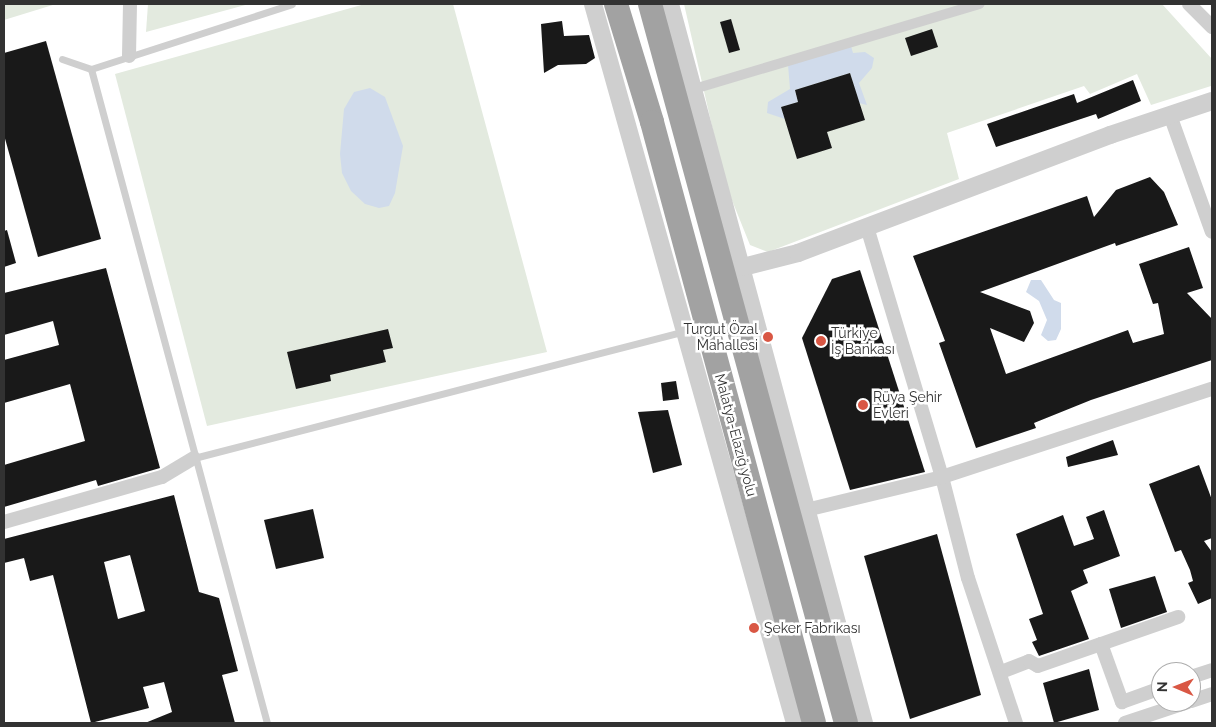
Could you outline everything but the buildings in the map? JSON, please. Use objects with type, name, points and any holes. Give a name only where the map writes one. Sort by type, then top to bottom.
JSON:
[{"type":"highway","name":"Malatya-Elazığ yolu","points":[[616,4],[652,122],[814,723]]},
{"type":"highway","points":[[650,4],[846,723]]},
{"type":"street","points":[[129,56],[130,4]]},
{"type":"street","points":[[593,4],[795,723]]},
{"type":"street","points":[[670,4],[743,267],[864,723]]},
{"type":"street","points":[[694,89],[980,4]]},
{"type":"street","points":[[1189,4],[1212,27]]},
{"type":"street","points":[[743,267],[798,253],[1212,101]]},
{"type":"street","points":[[1170,115],[1212,232]]},
{"type":"street","points":[[866,227],[942,477],[968,578],[1001,672],[1016,723]]},
{"type":"street","points":[[806,510],[942,477],[1212,391]]},
{"type":"street","points":[[4,522],[162,477],[194,458]]},
{"type":"street","points":[[1001,672],[1030,662],[1038,666],[1178,617]]},
{"type":"street","points":[[1101,644],[1122,702],[1151,692]]},
{"type":"street","points":[[1125,723],[1159,712]]},
{"type":"lane","points":[[62,59],[91,69],[292,4]]},
{"type":"lane","points":[[91,69],[194,458],[267,723]]},
{"type":"lane","points":[[194,458],[686,331]]},
{"type":"shaded area","points":[[4,4],[56,4],[4,20]]},
{"type":"shaded area","points":[[148,4],[249,4],[146,32]]},
{"type":"shaded area","points":[[365,4],[453,4],[547,352],[207,426],[115,74]]},
{"type":"shaded area","points":[[684,4],[1162,4],[1212,59],[1211,86],[1151,105],[1137,74],[1090,94],[1084,86],[947,133],[959,179],[768,252],[750,245],[725,183]]},
{"type":"water","points":[[851,46],[853,53],[865,52],[874,58],[872,68],[859,83],[867,105],[859,103],[850,73],[795,90],[798,102],[781,107],[785,119],[767,113],[768,102],[790,89],[788,65]]},
{"type":"water","points":[[370,88],[385,97],[403,146],[395,193],[389,206],[379,208],[365,204],[351,191],[342,173],[340,154],[344,109],[354,92]]},
{"type":"water","points":[[1031,280],[1041,280],[1054,300],[1061,303],[1061,329],[1056,340],[1048,341],[1041,335],[1047,320],[1039,301],[1026,292]]},
{"type":"place","name":"Turgut Özal Mahallesi","points":[[768,337]]},
{"type":"place","name":"Türkiye İş Bankası","points":[[821,341]]},
{"type":"place","name":"Rüya Şehir Evleri","points":[[863,405]]},
{"type":"place","name":"Şeker Fabrikası","points":[[754,628]]}]
